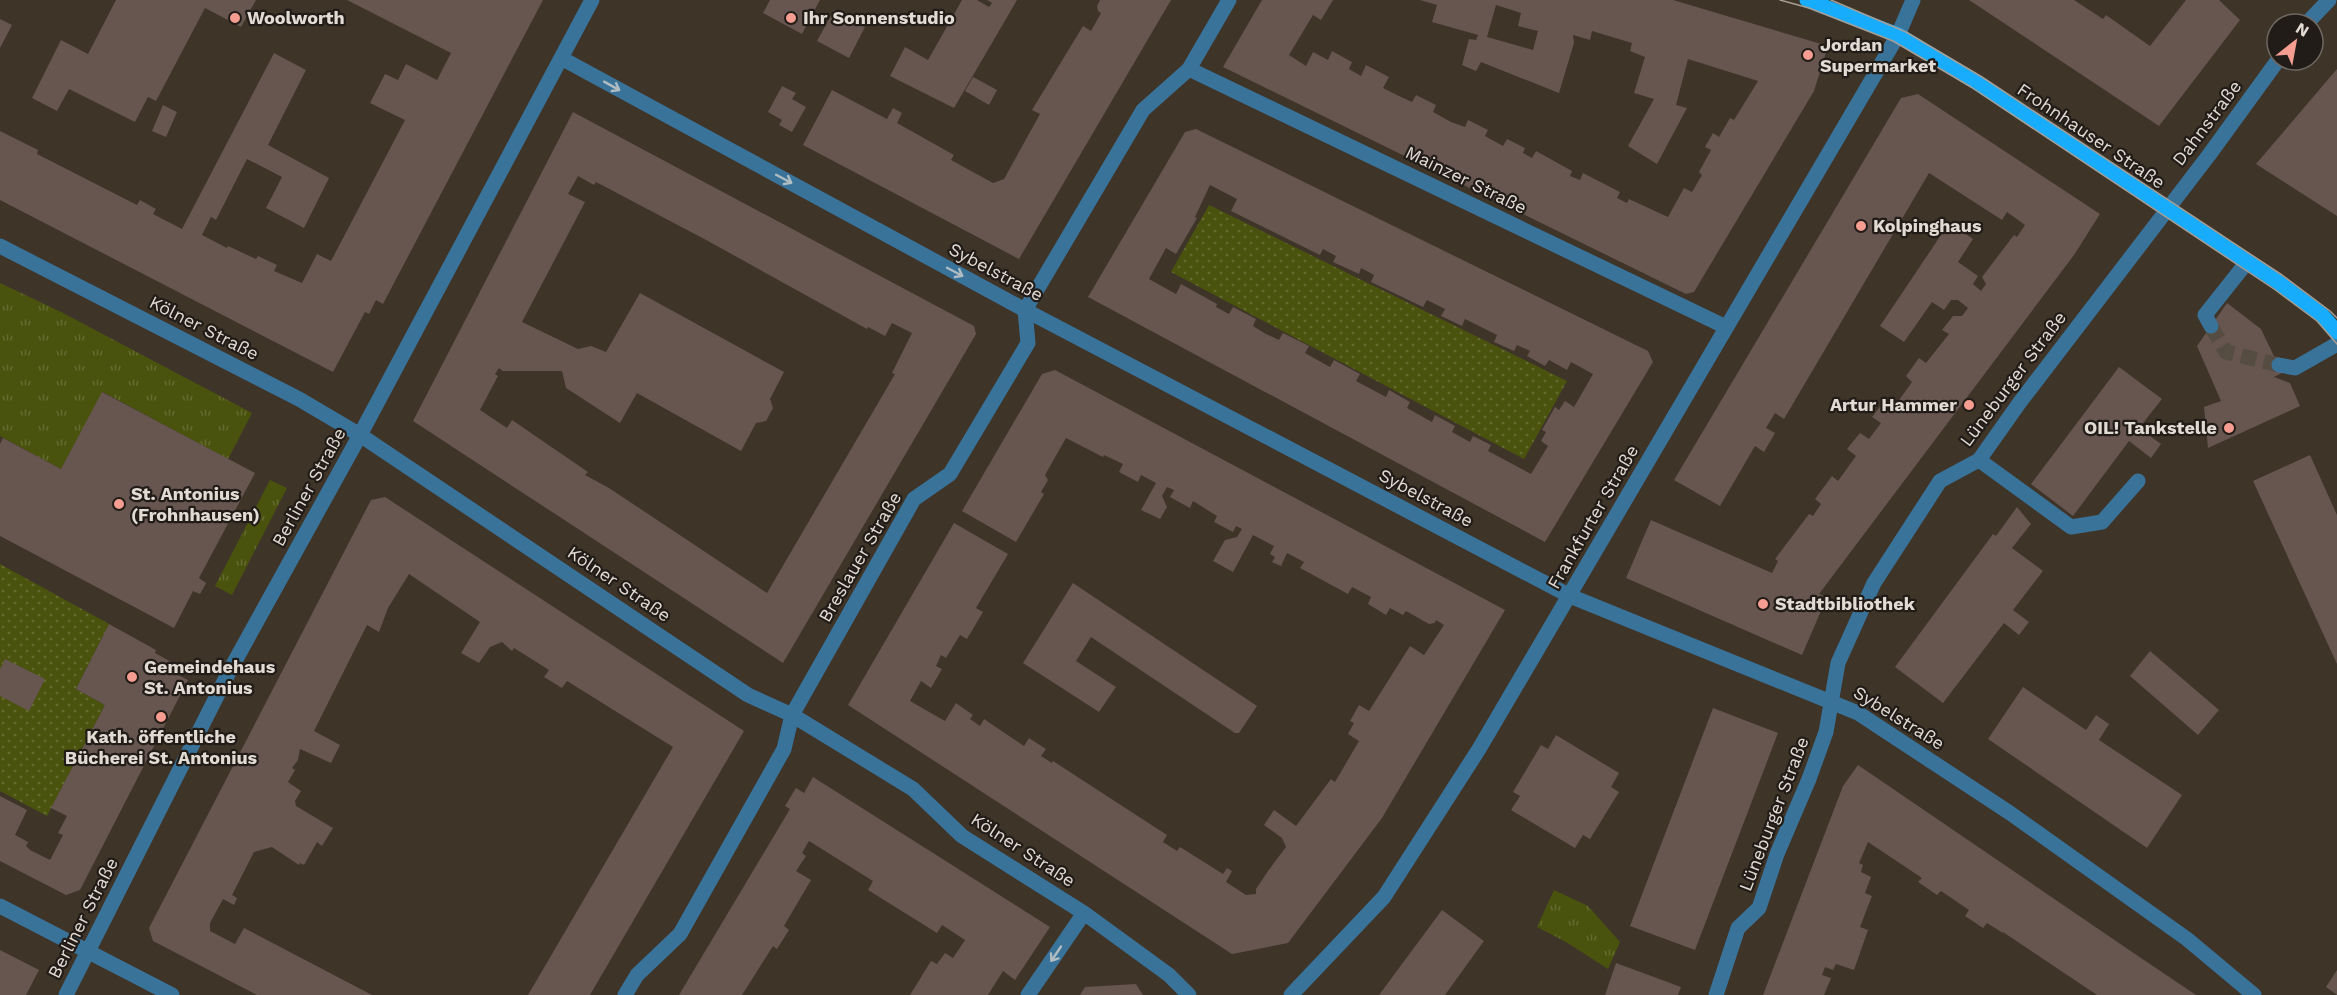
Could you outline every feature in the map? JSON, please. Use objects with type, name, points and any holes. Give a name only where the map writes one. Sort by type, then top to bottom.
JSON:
[{"type":"main road","name":"Frohnhauser Straße","points":[[1807,0],[1898,35],[1976,82],[2247,262],[2322,315],[2337,332]]},
{"type":"street","name":"Berliner Straße","points":[[66,995],[230,670],[360,435],[592,0]]},
{"type":"street","points":[[1026,310],[1143,110],[1190,69],[1229,0]]},
{"type":"street","name":"Frankfurter Straße","points":[[1290,995],[1384,897],[1479,749],[1898,35],[1912,0]]},
{"type":"street","points":[[2318,12],[2329,0]]},
{"type":"street","name":"Sybelstraße","points":[[561,58],[1026,310],[1570,596],[1858,712],[2010,813],[2187,939],[2254,995]]},
{"type":"street","name":"Mainzer Straße","points":[[1190,69],[1726,327]]},
{"type":"street","name":"Dahnstraße","points":[[2166,209],[2209,155],[2269,72]]},
{"type":"street","name":"Lüneburger Straße","points":[[1716,995],[1738,928],[1759,908],[1777,854],[1826,732],[1838,663],[1874,583],[1940,481],[1978,460],[2166,209]]},
{"type":"street","name":"Kölner Straße","points":[[0,246],[289,394],[360,435],[748,694],[792,715],[913,789],[962,836],[1084,913],[1169,975],[1189,995]]},
{"type":"street","points":[[2211,326],[2205,315],[2247,262]]},
{"type":"street","name":"Breslauer Straße","points":[[625,995],[637,975],[680,934],[784,749],[792,715],[914,499],[950,474],[1028,343],[1026,310]]},
{"type":"street","points":[[2278,365],[2295,368],[2337,344]]},
{"type":"street","points":[[1978,460],[2071,527],[2102,522],[2138,482]]},
{"type":"street","points":[[0,906],[172,995]]},
{"type":"street","points":[[1028,995],[1084,913]]},
{"type":"green space","points":[[1209,205],[1567,381],[1524,459],[1171,272]]},
{"type":"green space","points":[[0,283],[61,312],[252,413],[228,459],[103,392],[61,469],[0,436]]},
{"type":"green space","points":[[270,480],[287,488],[232,595],[215,586]]},
{"type":"green space","points":[[0,564],[109,624],[76,689],[105,705],[47,816],[0,791]]},
{"type":"green space","points":[[1554,890],[1588,906],[1620,942],[1608,969],[1566,942],[1537,927]]},
{"type":"building","points":[[116,0],[256,0],[241,27],[205,8],[156,101],[148,97],[135,122],[69,89],[57,111],[32,98],[61,40],[88,54]]},
{"type":"building","points":[[347,0],[543,0],[383,304],[376,300],[369,314],[365,312],[333,372],[0,200],[0,131],[38,150],[37,154],[137,205],[140,200],[156,209],[153,214],[182,229],[274,53],[306,70],[268,145],[329,178],[304,228],[266,208],[282,177],[247,159],[216,220],[211,217],[202,235],[227,248],[228,246],[256,259],[258,256],[277,265],[274,271],[302,283],[317,254],[331,261],[405,120],[370,103],[385,74],[398,80],[406,64],[437,80],[451,53]]},
{"type":"building","name":"Ihr Sonnenstudio","points":[[770,0],[820,0],[802,34],[763,13]]},
{"type":"building","points":[[962,0],[977,0],[989,7],[992,3],[987,0],[1017,0],[954,108],[890,76],[905,47],[928,60]]},
{"type":"building","points":[[1100,0],[1171,0],[1019,259],[803,145],[832,90],[887,119],[893,108],[902,113],[897,123],[954,155],[951,160],[993,183],[1004,179],[1040,114],[1032,110],[1083,26],[1091,31],[1101,13],[1097,6]]},
{"type":"building","points":[[1262,0],[1333,0],[1321,20],[1313,15],[1289,55],[1306,66],[1313,52],[1328,60],[1332,51],[1352,62],[1349,69],[1361,76],[1366,65],[1389,77],[1383,88],[1412,102],[1416,95],[1436,105],[1433,112],[1451,122],[1465,127],[1468,120],[1488,130],[1485,136],[1503,146],[1507,139],[1525,148],[1523,153],[1532,158],[1536,151],[1572,171],[1570,176],[1580,180],[1583,173],[1620,192],[1617,198],[1627,203],[1629,199],[1668,217],[1684,188],[1692,192],[1702,175],[1699,172],[1711,150],[1705,147],[1713,133],[1719,137],[1730,118],[1734,120],[1758,81],[1688,59],[1676,105],[1687,108],[1657,164],[1628,146],[1654,99],[1634,93],[1645,57],[1630,51],[1632,43],[1592,31],[1590,40],[1573,35],[1574,43],[1559,93],[1481,62],[1476,71],[1462,65],[1469,39],[1476,40],[1478,35],[1432,22],[1437,5],[1420,0],[1673,0],[1828,46],[1814,91],[1694,292],[1686,294],[1223,67]],"holes":[[[1496,5],[1521,13],[1518,26],[1538,31],[1533,50],[1487,37]]]},
{"type":"building","points":[[1969,0],[2074,0],[2103,19],[2106,15],[2150,46],[2186,0],[2219,0],[2240,20],[2159,126]]},
{"type":"building","points":[[834,10],[865,27],[849,58],[817,41]]},
{"type":"building","points":[[0,19],[12,25],[0,48]]},
{"type":"building","points":[[2337,69],[2337,216],[2256,164]]},
{"type":"building","points":[[973,77],[997,90],[989,105],[965,91]]},
{"type":"building","points":[[782,86],[796,93],[792,99],[806,107],[792,132],[779,125],[782,120],[768,112]]},
{"type":"building","points":[[1918,94],[2100,214],[2074,255],[1819,594],[1827,597],[1802,655],[1626,578],[1651,520],[1772,573],[1778,561],[1775,559],[1809,514],[1813,516],[1821,504],[1815,499],[1832,476],[1838,481],[1856,456],[1847,449],[1860,433],[1869,439],[1881,423],[1872,417],[1885,400],[1894,407],[1912,382],[1906,376],[1919,358],[1926,363],[1949,334],[1942,330],[1953,316],[1962,316],[1968,308],[1958,300],[1951,300],[1944,310],[1932,302],[1904,342],[1880,326],[1949,223],[1973,239],[1958,262],[1978,276],[1973,284],[1981,291],[1986,284],[1982,277],[2014,235],[2017,237],[2025,225],[2007,212],[2002,220],[1929,173],[1784,419],[1775,413],[1766,428],[1775,433],[1764,452],[1755,446],[1720,506],[1674,480],[1901,98]]},
{"type":"building","points":[[163,105],[177,112],[166,137],[152,131]]},
{"type":"building","points":[[573,112],[974,326],[976,334],[783,663],[413,421]],"holes":[[[578,176],[594,185],[596,182],[708,241],[867,329],[868,327],[885,336],[892,323],[912,333],[892,373],[895,374],[767,593],[609,488],[585,475],[588,472],[512,420],[507,428],[480,410],[498,376],[495,374],[499,368],[503,371],[562,371],[566,388],[620,423],[637,393],[741,451],[756,423],[766,421],[773,408],[770,399],[784,372],[640,293],[606,352],[591,346],[578,349],[522,322],[585,202],[568,194]]]},
{"type":"building","points":[[1196,129],[1648,351],[1653,362],[1545,542],[1088,297],[1185,132]],"holes":[[[1210,185],[1237,199],[1231,211],[1320,255],[1323,249],[1336,256],[1333,262],[1359,274],[1361,268],[1374,275],[1371,282],[1423,307],[1427,300],[1445,309],[1441,316],[1462,326],[1465,319],[1497,335],[1494,342],[1514,351],[1517,345],[1530,351],[1527,356],[1545,366],[1549,360],[1567,370],[1571,362],[1593,374],[1574,407],[1565,401],[1559,410],[1555,407],[1542,430],[1546,432],[1541,441],[1548,446],[1531,474],[1488,451],[1491,445],[1473,436],[1470,442],[1452,432],[1455,426],[1435,415],[1432,422],[1407,408],[1410,402],[1389,390],[1386,397],[1356,381],[1360,374],[1334,360],[1330,367],[1305,353],[1309,346],[1283,333],[1279,340],[1266,334],[1253,326],[1256,319],[1233,307],[1229,314],[1216,307],[1217,304],[1181,284],[1176,294],[1149,279],[1166,248],[1176,254],[1197,218],[1195,217]]]},
{"type":"building","points":[[2227,303],[2261,329],[2282,373],[2274,377],[2290,383],[2300,406],[2208,448],[2204,407],[2221,401],[2197,346]]},
{"type":"building","points":[[2119,367],[2162,399],[2139,428],[2161,444],[2151,458],[2129,441],[2073,516],[2031,484]]},
{"type":"building","points":[[1055,370],[1505,610],[1382,818],[1288,943],[1232,954],[848,705],[954,523],[1008,554],[976,608],[983,612],[967,639],[960,635],[946,658],[941,655],[936,666],[942,669],[931,688],[921,681],[910,701],[945,721],[956,703],[973,715],[970,719],[980,726],[984,719],[1024,746],[1029,738],[1046,749],[1041,756],[1052,763],[1053,761],[1167,835],[1163,842],[1177,851],[1180,847],[1223,874],[1227,868],[1232,871],[1226,882],[1246,895],[1256,894],[1256,889],[1286,847],[1282,838],[1264,825],[1274,810],[1296,826],[1331,779],[1335,782],[1359,741],[1348,734],[1354,723],[1350,721],[1359,705],[1369,711],[1410,646],[1424,655],[1444,625],[1436,620],[1435,623],[1429,624],[1406,611],[1403,615],[1390,608],[1386,615],[1368,604],[1371,597],[1352,587],[1348,594],[1300,568],[1304,562],[1287,553],[1281,566],[1272,562],[1275,557],[1270,554],[1274,546],[1253,535],[1233,572],[1213,561],[1225,540],[1237,537],[1242,529],[1236,526],[1233,532],[1214,522],[1217,516],[1193,501],[1190,508],[1170,497],[1174,490],[1167,487],[1162,496],[1167,507],[1160,519],[1141,510],[1156,483],[1141,475],[1138,482],[1119,472],[1123,464],[1104,455],[1103,457],[1066,438],[1045,475],[1048,480],[1041,492],[1044,494],[1016,542],[962,511],[1042,374]]},
{"type":"building","name":"St. Antonius (Frohnhausen)","points":[[102,392],[255,473],[199,578],[206,583],[204,587],[200,594],[193,591],[174,628],[0,536],[0,444],[3,438],[61,469]]},
{"type":"building","points":[[2310,455],[2337,515],[2337,664],[2253,481]]},
{"type":"building","points":[[385,497],[744,731],[590,995],[528,995],[673,747],[567,681],[562,688],[544,677],[549,670],[514,648],[512,651],[502,642],[490,647],[479,663],[461,653],[480,622],[409,574],[388,608],[379,632],[367,625],[314,731],[340,745],[331,763],[300,749],[298,760],[292,768],[295,770],[288,782],[301,791],[295,801],[296,806],[333,828],[322,846],[317,842],[304,865],[300,863],[299,865],[272,847],[254,852],[232,895],[237,898],[234,905],[223,899],[210,923],[210,931],[235,944],[244,928],[372,995],[257,995],[153,941],[149,928],[371,500]]},
{"type":"building","points":[[2017,507],[2031,524],[2012,548],[2043,571],[2013,610],[2029,622],[2019,635],[2004,623],[1943,703],[1895,667],[1993,534],[1996,536]]},
{"type":"building","points":[[1073,583],[1257,706],[1239,733],[1235,733],[1091,637],[1076,661],[1116,687],[1099,712],[1023,663]]},
{"type":"building","points":[[109,624],[156,650],[155,653],[182,668],[178,675],[188,680],[80,890],[66,895],[0,861],[0,796],[27,810],[15,835],[28,842],[26,846],[30,850],[50,860],[63,835],[58,833],[67,816],[51,808],[105,705],[76,689]]},
{"type":"building","points":[[2150,651],[2219,710],[2198,735],[2130,676]]},
{"type":"building","points":[[5,659],[45,679],[29,711],[0,696],[0,669]]},
{"type":"building","points":[[2023,687],[2086,730],[2096,715],[2109,724],[2099,740],[2182,795],[2147,848],[1988,739]]},
{"type":"building","points":[[1713,708],[1778,733],[1695,950],[1630,926]]},
{"type":"building","points":[[1556,735],[1619,773],[1611,787],[1619,792],[1590,839],[1583,835],[1575,848],[1511,810],[1520,796],[1513,792],[1541,745],[1548,749]]},
{"type":"building","points":[[1858,765],[2196,995],[2097,995],[2003,932],[1987,923],[1983,928],[1965,916],[1969,910],[1941,891],[1937,895],[1918,882],[1922,878],[1868,842],[1859,863],[1863,865],[1861,872],[1871,877],[1865,893],[1872,896],[1860,927],[1868,930],[1854,970],[1836,964],[1833,970],[1825,967],[1822,975],[1831,978],[1824,995],[1763,995],[1843,786]]},
{"type":"building","points":[[813,777],[1050,927],[1015,980],[1003,971],[988,995],[910,995],[931,961],[937,964],[945,953],[953,958],[965,940],[942,925],[937,933],[868,890],[873,881],[809,841],[802,853],[806,856],[796,871],[811,880],[784,926],[789,930],[777,949],[773,946],[742,995],[679,995],[790,809],[785,806],[796,788],[804,793]]},
{"type":"building","points":[[1442,910],[1484,941],[1445,995],[1379,995]]},
{"type":"building","points":[[0,950],[39,970],[26,995],[0,995]]},
{"type":"building","points":[[1616,963],[1681,987],[1678,995],[1605,995]]},
{"type":"building","points":[[2337,970],[2337,995],[2326,987]]},
{"type":"building","points":[[1136,984],[1143,995],[1080,995],[1085,987]]},
{"type":"tunnel","points":[[2211,326],[2226,352],[2279,365]]},
{"type":"tram line","points":[[1780,0],[1809,8],[1893,41],[1971,87],[2274,289],[2317,321],[2337,344]]},
{"type":"tram line","points":[[1831,0],[1906,32],[1982,77],[2282,275],[2337,318]]},
{"type":"place","name":"Woolworth","points":[[235,18]]},
{"type":"place","name":"Ihr Sonnenstudio","points":[[791,18]]},
{"type":"place","name":"Jordan Supermarket","points":[[1808,55]]},
{"type":"place","name":"Kolpinghaus","points":[[1861,226]]},
{"type":"place","name":"Artur Hammer","points":[[1969,405]]},
{"type":"place","name":"OIL! Tankstelle","points":[[2229,428]]},
{"type":"place","name":"St. Antonius (Frohnhausen)","points":[[119,504]]},
{"type":"place","name":"Stadtbibliothek","points":[[1763,604]]},
{"type":"place","name":"Gemeindehaus St. Antonius","points":[[132,677]]},
{"type":"place","name":"Kath. öffentliche Bücherei St. Antonius","points":[[161,717]]}]
